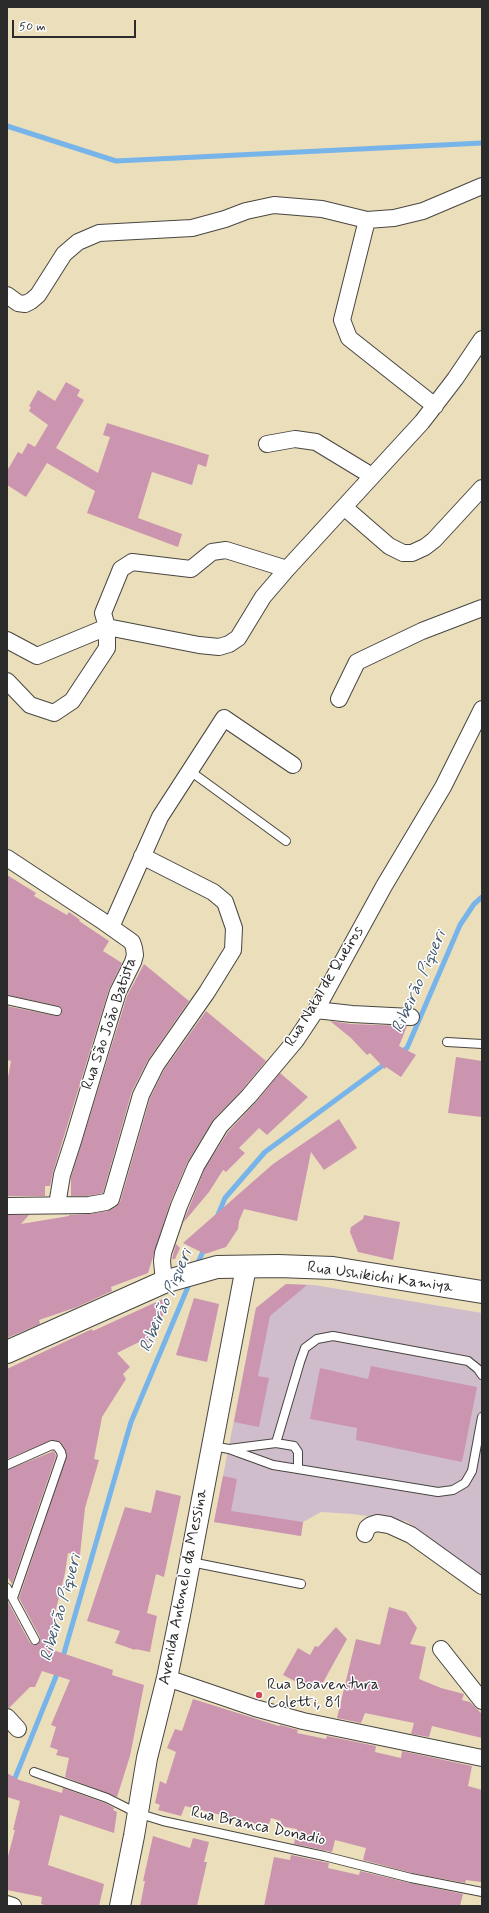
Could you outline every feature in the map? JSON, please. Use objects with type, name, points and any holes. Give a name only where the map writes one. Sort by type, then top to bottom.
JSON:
[{"type":"main road","name":"Rua Ushikichi Kamiya","points":[[7,1352],[169,1280],[217,1267],[278,1266],[333,1268],[482,1292]]},
{"type":"street","points":[[7,294],[18,303],[25,304],[31,301],[38,295],[64,254],[78,242],[99,233],[192,228],[225,219],[246,211],[274,205],[322,209],[367,220],[394,218],[423,211],[482,186]]},
{"type":"street","points":[[367,220],[342,320],[349,338],[435,406]]},
{"type":"street","points":[[7,640],[37,656],[107,627],[199,645],[219,647],[229,644],[238,638],[263,597],[286,569],[422,422],[482,339]]},
{"type":"street","points":[[267,444],[295,439],[316,442],[372,476]]},
{"type":"street","points":[[344,507],[389,546],[402,553],[412,553],[425,547],[434,540],[482,488]]},
{"type":"street","points":[[7,682],[30,705],[54,712],[72,701],[107,648],[107,627],[103,613],[120,569],[132,562],[190,569],[212,552],[226,550],[286,569]]},
{"type":"street","points":[[339,699],[357,662],[422,632],[482,608]]},
{"type":"street","name":"Rua Natal de Queiros","points":[[169,1280],[162,1261],[179,1206],[196,1166],[220,1126],[249,1096],[296,1040],[316,1010],[384,886],[443,787],[482,709]]},
{"type":"street","points":[[111,927],[160,817],[224,718],[293,765]]},
{"type":"street","points":[[7,1206],[89,1205],[106,1202],[111,1199],[141,1095],[156,1065],[207,992],[233,950],[234,928],[225,902],[213,892],[142,856]]},
{"type":"street","name":"Rua São João Batista","points":[[7,858],[132,942],[135,955],[113,1008],[62,1175],[57,1205]]},
{"type":"street","points":[[316,1010],[352,1014],[411,1017]]},
{"type":"street","name":"Avenida Antonelo da Messina","points":[[120,1906],[147,1758],[167,1678],[190,1562],[220,1447],[246,1267]]},
{"type":"street","points":[[365,1534],[367,1528],[371,1524],[378,1523],[389,1525],[411,1535],[482,1586]]},
{"type":"street","points":[[441,1649],[482,1701]]},
{"type":"street","points":[[167,1678],[255,1708],[288,1717],[482,1758]]},
{"type":"street","points":[[7,1904],[13,1906]]},
{"type":"lane","points":[[190,771],[286,841]]},
{"type":"lane","points":[[7,1000],[57,1011]]},
{"type":"lane","points":[[447,1042],[482,1044]]},
{"type":"lane","points":[[276,1444],[305,1348],[317,1339],[333,1336],[468,1361],[478,1369],[482,1375]]},
{"type":"lane","points":[[220,1447],[273,1465],[438,1492],[452,1490],[465,1483],[472,1471],[482,1417]]},
{"type":"lane","points":[[220,1447],[276,1444],[294,1446],[298,1452],[298,1469]]},
{"type":"lane","points":[[7,1465],[52,1445],[60,1448],[62,1456],[13,1598]]},
{"type":"lane","points":[[190,1562],[301,1584]]},
{"type":"lane","points":[[7,1588],[35,1640]]},
{"type":"lane","name":"Rua Branca Donadio","points":[[34,1772],[107,1798],[137,1813],[163,1821],[324,1856],[411,1878],[482,1892]]},
{"type":"shaded area","points":[[286,1284],[314,1285],[482,1313],[482,1576],[406,1521],[352,1514],[321,1512],[303,1522],[301,1536],[214,1522],[256,1308]]},
{"type":"building","points":[[66,382],[80,390],[77,396],[84,400],[56,448],[98,473],[110,437],[103,435],[107,423],[209,455],[206,467],[198,464],[192,485],[152,472],[138,518],[182,534],[178,547],[87,513],[95,491],[47,463],[26,497],[7,485],[7,471],[18,452],[22,454],[28,443],[35,447],[48,425],[29,411],[31,407],[29,406],[38,390],[55,401]]},
{"type":"building","points":[[7,875],[36,893],[34,896],[67,915],[69,912],[80,920],[79,921],[109,941],[103,951],[122,963],[109,989],[50,1186],[45,1186],[45,1196],[7,1196],[7,1083],[11,1061],[7,1060],[7,1006],[56,1016],[61,1014],[62,1010],[58,1006],[7,995]]},
{"type":"building","points":[[144,964],[189,1001],[148,1060],[132,1091],[103,1193],[88,1196],[71,1196],[71,1177],[127,996]]},
{"type":"building","points":[[206,1011],[266,1061],[242,1090],[213,1120],[188,1161],[170,1203],[148,1273],[111,1287],[112,1291],[77,1307],[39,1320],[40,1324],[7,1338],[7,1215],[29,1215],[21,1224],[69,1215],[108,1211],[116,1207],[120,1202],[150,1098],[164,1070]]},
{"type":"building","points":[[330,1021],[351,1024],[407,1026],[399,1046],[416,1055],[401,1077],[386,1067],[385,1069],[370,1053],[367,1055],[351,1038]]},
{"type":"building","points":[[456,1057],[482,1061],[482,1117],[448,1113]]},
{"type":"building","points":[[280,1073],[308,1097],[267,1135],[259,1128],[239,1148],[245,1153],[226,1172],[223,1170],[209,1192],[183,1223],[204,1170],[228,1132]]},
{"type":"building","points":[[339,1119],[357,1148],[324,1170],[311,1152],[297,1221],[244,1209],[239,1221],[238,1229],[226,1247],[205,1254],[183,1243],[273,1164]]},
{"type":"building","points":[[364,1215],[400,1222],[393,1260],[358,1252],[350,1232],[351,1227],[363,1219]]},
{"type":"building","points":[[176,1244],[180,1248],[175,1259],[172,1259]]},
{"type":"building","points":[[286,1284],[307,1285],[270,1316],[258,1376],[269,1378],[259,1427],[234,1422],[256,1308]]},
{"type":"building","points":[[165,1298],[165,1311],[146,1347],[141,1341],[117,1353],[130,1367],[123,1374],[126,1379],[102,1417],[94,1459],[99,1460],[85,1508],[80,1555],[68,1553],[65,1573],[54,1617],[57,1618],[53,1650],[113,1670],[112,1675],[144,1685],[130,1756],[117,1797],[65,1777],[69,1758],[56,1755],[58,1750],[50,1747],[56,1727],[51,1725],[70,1680],[42,1671],[35,1687],[30,1687],[9,1708],[7,1708],[7,1600],[30,1643],[38,1645],[40,1637],[19,1598],[67,1455],[61,1443],[53,1440],[7,1459],[7,1369],[92,1329],[93,1331]]},
{"type":"building","points":[[194,1298],[219,1304],[207,1362],[176,1355]]},
{"type":"building","points":[[371,1366],[477,1387],[462,1462],[356,1440],[357,1428],[310,1419],[320,1368],[368,1379]]},
{"type":"building","points":[[54,1451],[56,1456],[12,1584],[7,1576],[7,1470]]},
{"type":"building","points":[[223,1476],[237,1479],[231,1511],[303,1522],[301,1536],[214,1522]]},
{"type":"building","points":[[156,1490],[181,1496],[164,1577],[156,1574],[147,1613],[157,1616],[150,1652],[135,1650],[115,1643],[120,1631],[87,1621],[125,1507],[151,1513]]},
{"type":"building","points":[[389,1607],[406,1612],[417,1628],[410,1644],[426,1647],[419,1679],[441,1688],[464,1694],[462,1700],[470,1702],[482,1714],[482,1738],[432,1726],[429,1737],[411,1734],[414,1723],[365,1713],[361,1723],[337,1718],[356,1639],[380,1645]]},
{"type":"building","points":[[336,1627],[347,1639],[320,1688],[312,1684],[310,1689],[283,1675],[298,1648],[310,1655],[315,1646],[318,1647]]},
{"type":"building","points":[[193,1699],[279,1726],[298,1730],[297,1733],[326,1739],[327,1736],[376,1746],[375,1752],[401,1758],[402,1751],[472,1766],[468,1786],[482,1790],[481,1882],[466,1880],[465,1883],[412,1873],[363,1860],[366,1848],[335,1840],[332,1852],[294,1844],[297,1829],[280,1826],[281,1821],[271,1818],[269,1824],[258,1822],[257,1824],[185,1806],[181,1816],[158,1810],[160,1805],[155,1803],[160,1781],[166,1784],[176,1752],[167,1748],[175,1729],[182,1731]]},
{"type":"building","points":[[7,1773],[19,1780],[62,1793],[63,1788],[105,1803],[114,1808],[113,1810],[117,1812],[114,1833],[60,1815],[48,1865],[104,1884],[99,1906],[48,1906],[41,1904],[42,1897],[7,1890],[7,1860],[15,1830],[13,1830],[20,1801],[7,1797]]},
{"type":"building","points":[[153,1836],[190,1848],[193,1838],[209,1842],[204,1862],[207,1862],[197,1906],[140,1906],[145,1881],[143,1881]]},
{"type":"building","points":[[291,1855],[329,1863],[328,1868],[359,1875],[360,1871],[463,1894],[460,1906],[264,1906],[274,1857],[290,1860]]},
{"type":"waterway","points":[[7,126],[116,161],[482,143]]},
{"type":"waterway","name":"Ribeirão Piqueri","points":[[401,1052],[407,1048],[460,925],[474,904],[482,897]]},
{"type":"waterway","name":"Ribeirão Piqueri","points":[[218,1215],[225,1198],[265,1152],[386,1063]]},
{"type":"waterway","name":"Ribeirão Piqueri","points":[[196,1267],[205,1247]]},
{"type":"waterway","name":"Ribeirão Piqueri","points":[[62,1660],[131,1422],[190,1282]]},
{"type":"waterway","name":"Ribeirão Piqueri","points":[[13,1783],[59,1669]]},
{"type":"place","name":"Rua Boaventura Coletti, 81","points":[[259,1695]]}]
